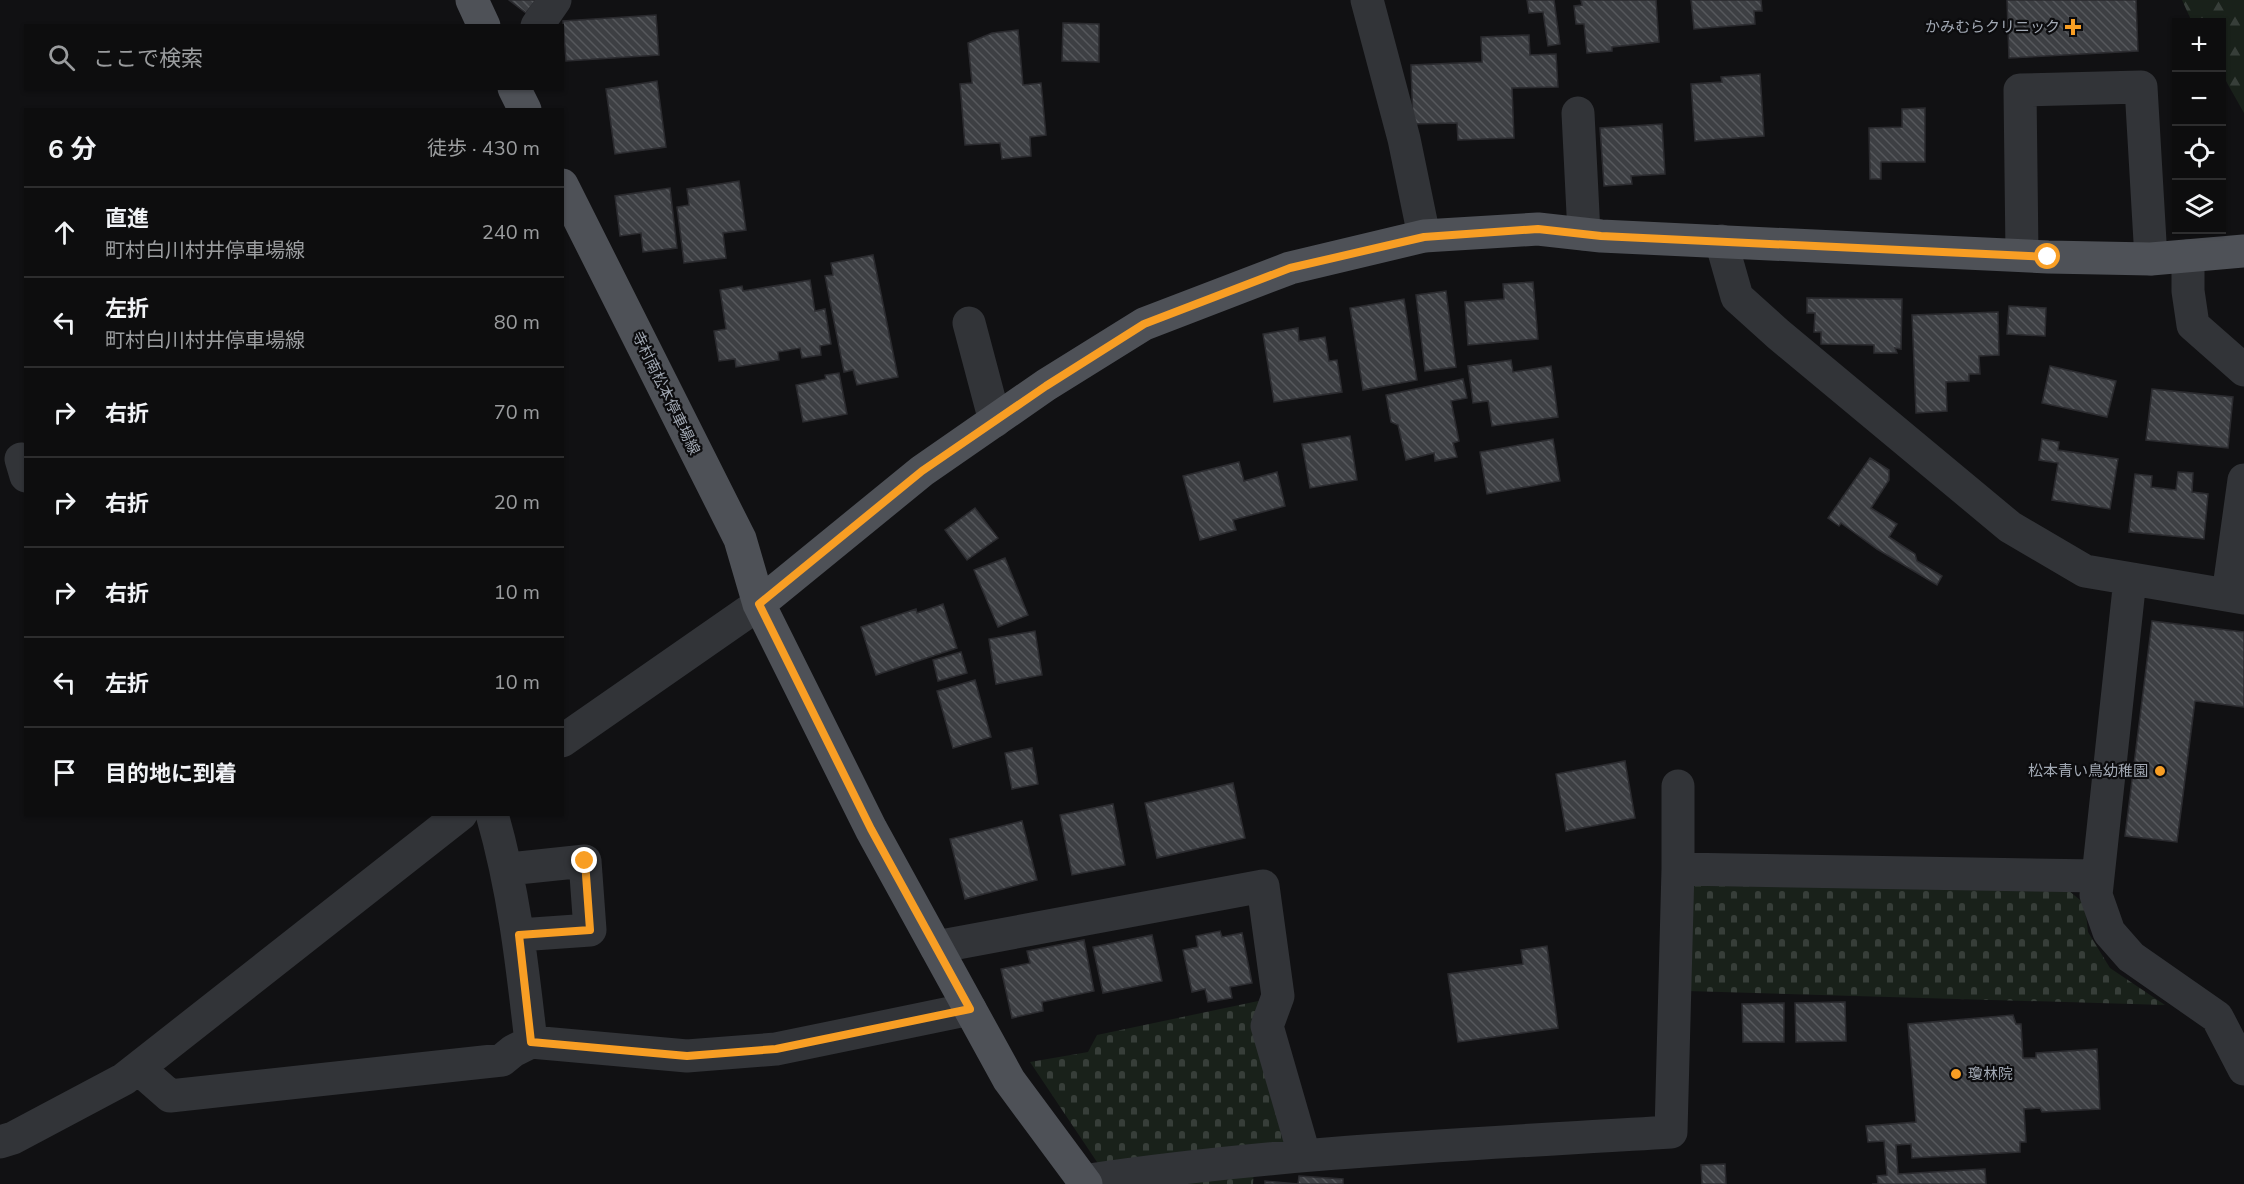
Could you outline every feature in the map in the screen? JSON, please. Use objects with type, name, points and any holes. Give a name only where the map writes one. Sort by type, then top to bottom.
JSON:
[{"type":"main road","points":[[472,0],[483,24]]},
{"type":"main road","points":[[515,90],[524,108]]},
{"type":"main road","name":"寺村南松本停車場線","points":[[564,189],[740,539],[759,604],[871,829],[1009,1080],[1084,1183]]},
{"type":"main road","points":[[759,604],[922,471],[994,421],[1144,324],[1290,268],[1424,237],[1538,229],[1584,234],[2022,255],[2151,259],[2244,251]]},
{"type":"street","points":[[538,24],[555,0]]},
{"type":"street","points":[[1367,0],[1404,139],[1424,237]]},
{"type":"street","points":[[2022,255],[2020,90],[2141,87],[2151,259]]},
{"type":"street","points":[[1578,113],[1584,234]]},
{"type":"street","points":[[1721,241],[1737,297],[1778,334],[1929,457],[2010,527],[2085,571],[2236,597],[2244,480]]},
{"type":"street","points":[[2188,256],[2188,291],[2193,325],[2244,370]]},
{"type":"street","points":[[969,323],[994,421]]},
{"type":"street","points":[[2130,579],[2096,895],[2109,932],[2131,957],[2217,1017],[2244,1069]]},
{"type":"street","points":[[564,740],[759,604]]},
{"type":"street","points":[[1084,1183],[1186,1166],[1304,1154],[1671,1132],[1678,786]]},
{"type":"street","points":[[0,1142],[13,1138],[124,1079],[458,816]]},
{"type":"street","points":[[493,816],[508,869],[519,935],[531,1042]]},
{"type":"street","points":[[508,869],[585,861],[590,930],[519,935]]},
{"type":"street","points":[[1678,869],[2098,876]]},
{"type":"street","points":[[936,947],[1263,886],[1278,996],[1267,1026],[1304,1154]]},
{"type":"street","points":[[138,1068],[170,1096],[502,1060],[531,1042],[687,1056],[776,1049],[970,1009]]},
{"type":"green space","points":[[2182,0],[2244,0],[2244,113],[2226,81],[2226,18],[2190,18]]},
{"type":"green space","points":[[1686,884],[2063,886],[2085,904],[2088,932],[2110,968],[2165,1005],[1687,991]]},
{"type":"green space","points":[[1263,1000],[1287,1137],[1283,1147],[1101,1168],[1030,1062],[1088,1052],[1097,1035]]},
{"type":"green space","points":[[1254,1169],[1253,1184],[1135,1184]]},
{"type":"building","points":[[509,0],[536,0],[526,13]]},
{"type":"building","points":[[1527,0],[1554,0],[1560,44],[1548,46],[1543,12],[1529,13]]},
{"type":"building","points":[[1581,0],[1656,0],[1659,42],[1612,47],[1612,51],[1587,53],[1584,24],[1576,24],[1574,6],[1582,5]]},
{"type":"building","points":[[1691,0],[1761,0],[1762,11],[1754,11],[1755,24],[1694,29]]},
{"type":"building","name":"かみむらクリニック","points":[[2007,0],[2136,0],[2138,51],[2009,58]]},
{"type":"building","points":[[656,15],[659,55],[566,61],[563,21]]},
{"type":"building","points":[[1063,23],[1099,24],[1099,62],[1062,61]]},
{"type":"building","points":[[1018,30],[1023,85],[1041,83],[1046,135],[1030,137],[1031,156],[1002,159],[1000,143],[965,145],[960,84],[972,83],[968,43],[992,33]]},
{"type":"building","points":[[1529,35],[1530,55],[1556,54],[1558,87],[1512,88],[1514,138],[1458,140],[1457,123],[1413,124],[1411,65],[1482,62],[1481,37]]},
{"type":"building","points":[[1760,74],[1764,136],[1695,141],[1691,84],[1722,82],[1721,77]]},
{"type":"building","points":[[657,81],[666,147],[615,154],[606,89]]},
{"type":"building","points":[[1925,108],[1925,162],[1881,162],[1881,179],[1870,179],[1869,128],[1902,127],[1902,109]]},
{"type":"building","points":[[1662,124],[1665,174],[1631,176],[1632,184],[1604,186],[1600,128]]},
{"type":"building","points":[[739,181],[746,230],[723,233],[726,258],[684,263],[677,207],[689,205],[687,189]]},
{"type":"building","points":[[670,188],[677,248],[643,252],[641,233],[620,236],[615,196]]},
{"type":"building","points":[[873,255],[898,377],[857,385],[853,370],[844,372],[825,276],[833,275],[831,263]]},
{"type":"building","points":[[810,280],[815,311],[825,309],[831,344],[820,346],[821,355],[802,358],[800,348],[778,352],[779,360],[736,367],[735,359],[719,361],[714,331],[726,329],[720,290],[742,286],[743,291]]},
{"type":"building","points":[[1533,282],[1538,339],[1468,345],[1465,302],[1504,299],[1503,284]]},
{"type":"building","points":[[1446,291],[1456,367],[1425,371],[1416,295]]},
{"type":"building","points":[[1807,298],[1902,299],[1901,349],[1895,348],[1897,353],[1874,353],[1874,345],[1821,344],[1821,332],[1814,332],[1815,313],[1807,313]]},
{"type":"building","points":[[1404,299],[1417,380],[1363,390],[1350,308]]},
{"type":"building","points":[[2009,306],[2046,308],[2045,336],[2007,334]]},
{"type":"building","points":[[1998,312],[1999,355],[1979,356],[1980,374],[1969,374],[1969,381],[1946,382],[1947,411],[1916,413],[1912,315]]},
{"type":"building","points":[[1298,328],[1299,341],[1325,337],[1329,361],[1337,360],[1342,392],[1274,402],[1263,334]]},
{"type":"building","points":[[1511,360],[1513,372],[1551,366],[1558,417],[1492,426],[1488,401],[1473,403],[1468,366]]},
{"type":"building","points":[[2050,366],[2116,381],[2107,417],[2042,403]]},
{"type":"building","points":[[839,373],[847,414],[803,422],[796,385],[826,379],[825,375]]},
{"type":"building","points":[[1463,379],[1467,398],[1451,401],[1459,441],[1453,443],[1457,457],[1435,461],[1434,453],[1406,460],[1398,425],[1391,422],[1386,395]]},
{"type":"building","points":[[2152,389],[2233,397],[2228,448],[2146,440]]},
{"type":"building","points":[[1350,436],[1357,480],[1310,488],[1302,444]]},
{"type":"building","points":[[1553,439],[1560,481],[1487,494],[1480,452]]},
{"type":"building","points":[[2042,439],[2059,442],[2058,450],[2118,459],[2110,509],[2052,500],[2058,463],[2039,460]]},
{"type":"building","points":[[1870,458],[1889,470],[1889,480],[1871,508],[1897,524],[1889,537],[1915,554],[1917,561],[1942,576],[1937,585],[1877,549],[1841,523],[1839,526],[1828,518]]},
{"type":"building","points":[[1239,462],[1244,481],[1277,472],[1285,506],[1233,520],[1236,530],[1200,540],[1183,476]]},
{"type":"building","points":[[2178,472],[2193,473],[2192,492],[2208,494],[2204,539],[2129,532],[2135,474],[2152,476],[2151,487],[2176,490]]},
{"type":"building","points":[[975,508],[998,538],[967,560],[945,530]]},
{"type":"building","points":[[1005,558],[1028,615],[998,627],[974,570]]},
{"type":"building","points":[[943,604],[957,648],[876,675],[861,627],[916,609],[917,613]]},
{"type":"building","name":"松本青い鳥幼稚園","points":[[2152,621],[2244,632],[2244,707],[2195,701],[2177,842],[2125,836]]},
{"type":"building","points":[[1035,631],[1042,675],[996,684],[989,639]]},
{"type":"building","points":[[961,652],[967,673],[938,681],[933,660]]},
{"type":"building","points":[[975,680],[991,737],[953,748],[937,691]]},
{"type":"building","points":[[1032,748],[1038,784],[1012,789],[1005,753]]},
{"type":"building","points":[[1625,761],[1635,818],[1566,831],[1556,774]]},
{"type":"building","points":[[1233,783],[1245,838],[1157,858],[1145,803]]},
{"type":"building","points":[[1113,804],[1125,865],[1072,875],[1060,815]]},
{"type":"building","points":[[1022,821],[1037,880],[965,899],[950,839]]},
{"type":"building","points":[[1220,931],[1222,937],[1242,933],[1252,983],[1230,987],[1232,998],[1208,1002],[1205,989],[1192,992],[1183,950],[1198,947],[1196,936]]},
{"type":"building","points":[[1152,935],[1162,981],[1103,993],[1093,947]]},
{"type":"building","points":[[1084,940],[1094,991],[1042,1002],[1043,1011],[1012,1018],[1001,969],[1030,963],[1027,951]]},
{"type":"building","points":[[1547,946],[1558,1028],[1458,1042],[1448,974],[1523,964],[1521,950]]},
{"type":"building","points":[[1845,1002],[1846,1041],[1796,1042],[1795,1003]]},
{"type":"building","points":[[1784,1003],[1784,1042],[1743,1042],[1742,1004]]},
{"type":"building","points":[[2013,1015],[2016,1024],[2021,1024],[2023,1058],[2036,1058],[2036,1053],[2097,1049],[2100,1109],[2042,1112],[2040,1108],[2024,1109],[2026,1142],[2020,1142],[2020,1152],[1912,1158],[1911,1144],[1896,1145],[1898,1174],[1985,1169],[1986,1184],[1878,1184],[1877,1176],[1887,1175],[1884,1141],[1868,1142],[1866,1126],[1916,1122],[1908,1024]]},
{"type":"building","points":[[1725,1164],[1726,1184],[1702,1184],[1701,1165]]},
{"type":"building","points":[[1299,1176],[1343,1179],[1343,1184],[1298,1184]]},
{"type":"building","points":[[1265,1181],[1298,1184],[1265,1184]]},
{"type":"place","name":"かみむらクリニック","points":[[2073,27]]},
{"type":"place","name":"松本青い鳥幼稚園","points":[[2160,771]]},
{"type":"place","name":"瓊林院","points":[[1956,1074]]},
{"type":"route","points":[[585,861],[590,930],[519,935],[531,1042],[687,1056],[776,1049],[970,1009],[871,829],[759,604],[922,471],[1046,386],[1144,324],[1290,268],[1424,237],[1538,229],[1601,236],[2048,257]]}]
